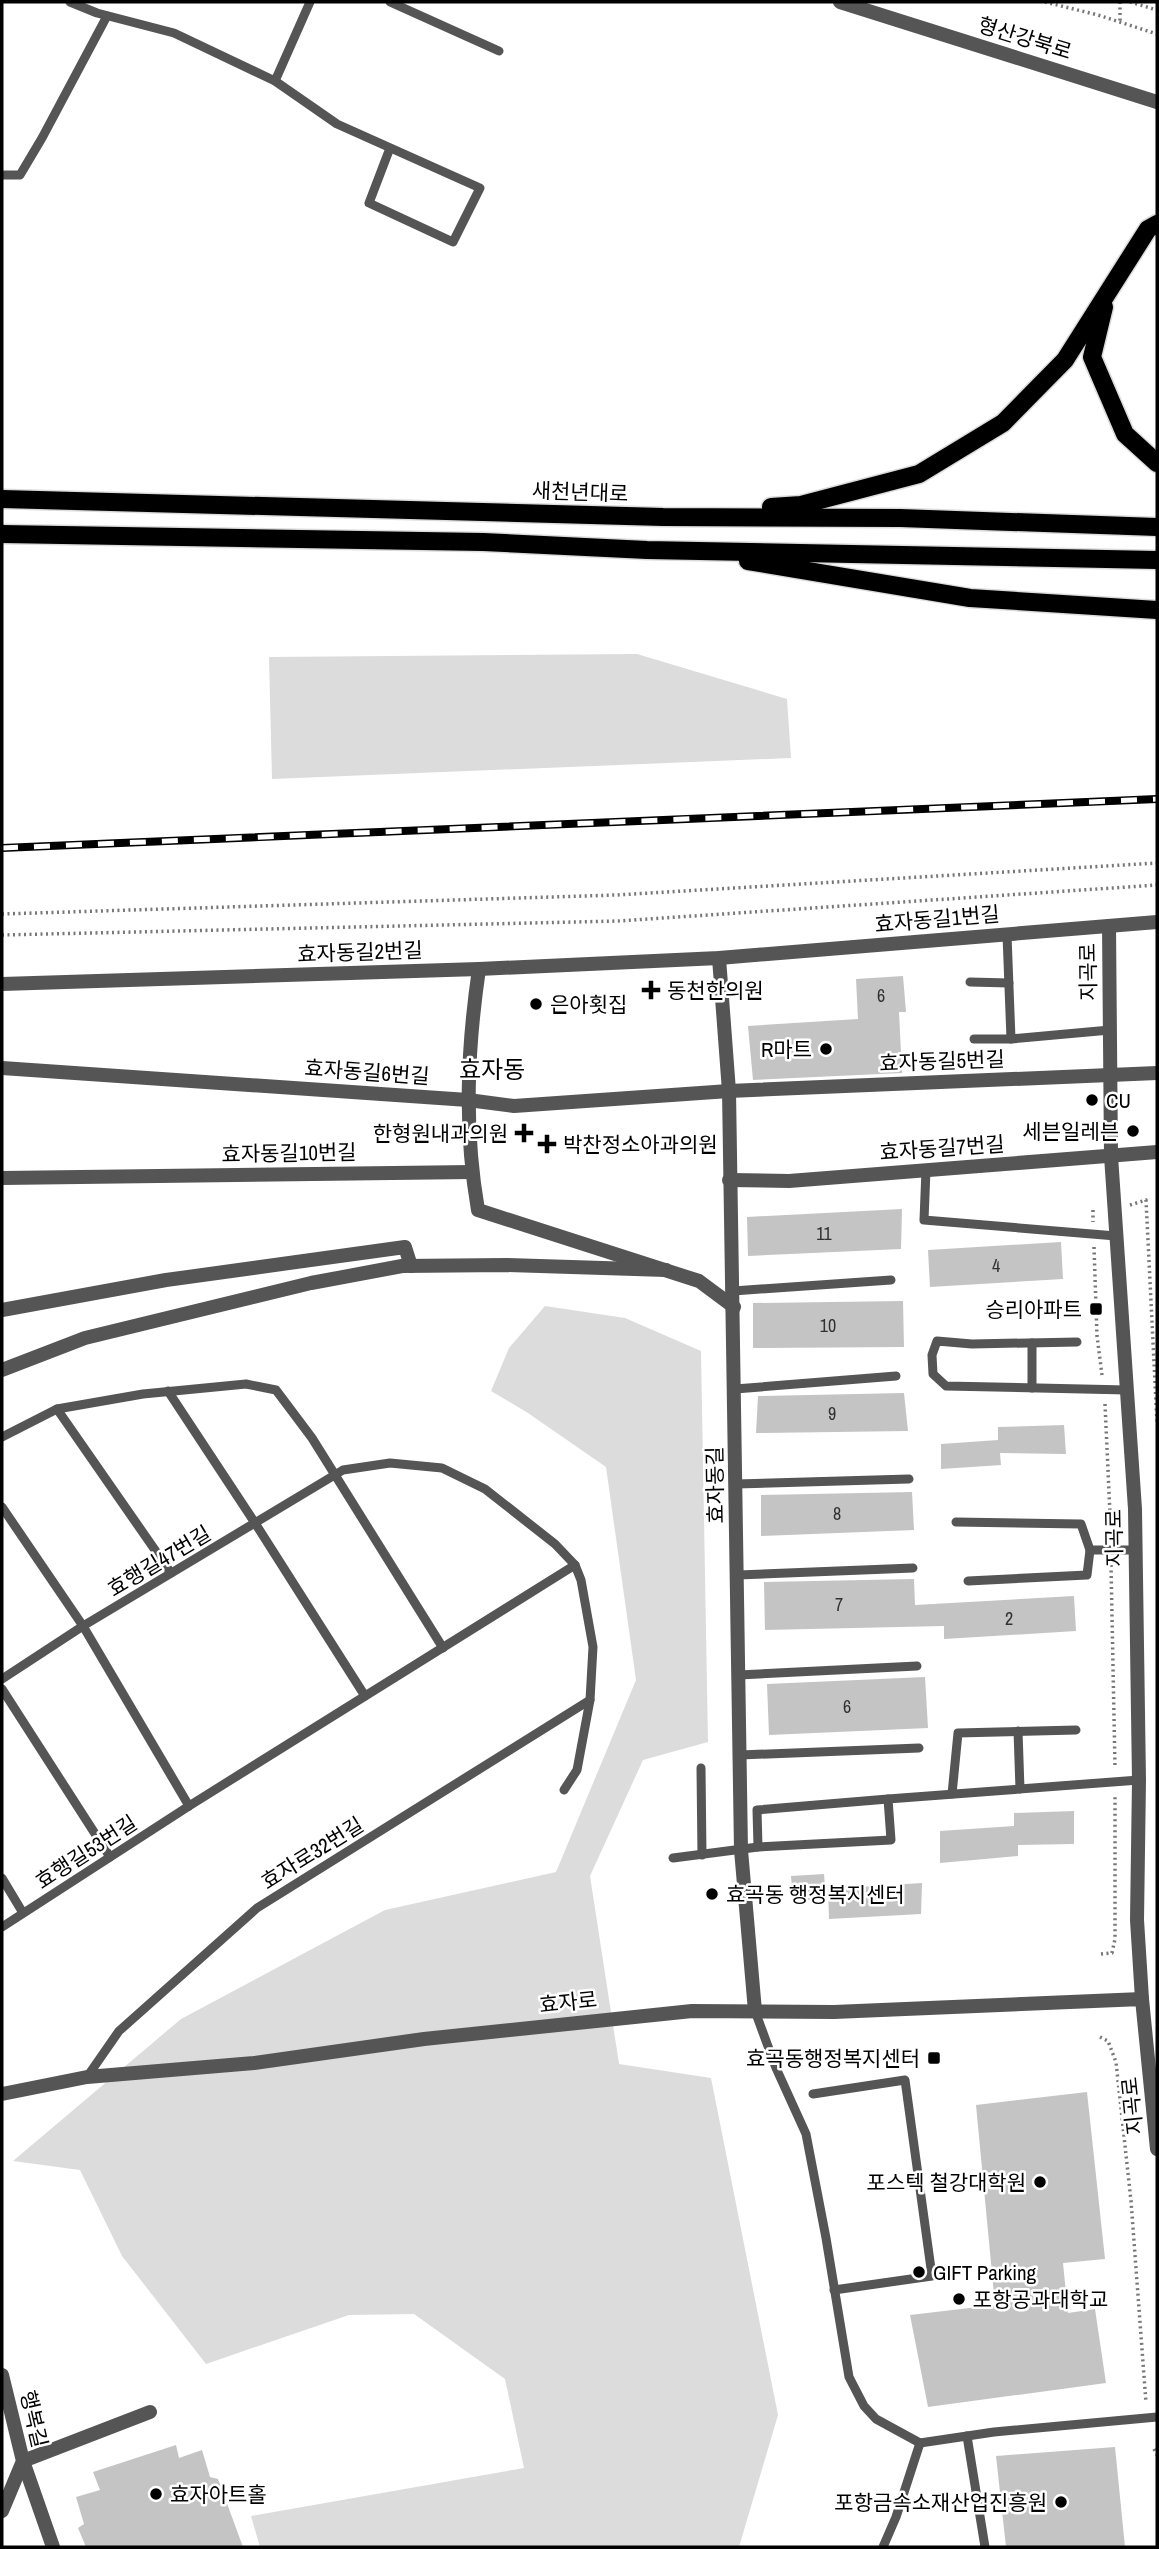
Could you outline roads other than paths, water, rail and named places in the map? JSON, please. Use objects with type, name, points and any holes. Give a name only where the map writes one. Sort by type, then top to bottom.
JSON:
[{"type":"main road","points":[[663,517],[801,505],[919,474],[1003,423],[1065,360],[1148,229],[1157,223]]},
{"type":"main road","points":[[1108,292],[1092,357],[1125,434],[1157,463]]},
{"type":"main road","name":"새천년대로","points":[[2,499],[663,517],[900,518],[1157,527]]},
{"type":"main road","points":[[2,534],[483,542],[682,550],[1157,560]]},
{"type":"main road","points":[[682,550],[970,598],[1157,610]]},
{"type":"street","name":"형산강북로","points":[[839,2],[1157,102]]},
{"type":"street","name":"효자동길1번길","points":[[719,958],[1157,922]]},
{"type":"street","name":"지곡로","points":[[1109,926],[1111,1156],[1136,1550],[1139,1780],[1137,1920],[1157,2149]]},
{"type":"street","name":"효자동길2번길","points":[[2,984],[479,969],[719,958]]},
{"type":"street","name":"효자동길","points":[[719,958],[729,1091],[741,1850],[755,2011]]},
{"type":"street","points":[[479,969],[469,1043],[468,1100],[472,1172],[478,1210],[699,1281],[734,1307]]},
{"type":"street","name":"효자동길6번길","points":[[2,1068],[468,1100],[514,1106],[729,1091]]},
{"type":"street","name":"효자동길5번길","points":[[729,1091],[1157,1073]]},
{"type":"street","name":"효자동길7번길","points":[[729,1180],[789,1181],[1157,1152]]},
{"type":"street","name":"효자동길10번길","points":[[2,1178],[472,1172]]},
{"type":"street","points":[[2,1310],[166,1280],[405,1247],[411,1266]]},
{"type":"street","points":[[2,1370],[85,1338],[311,1283],[411,1266],[506,1265],[666,1270]]},
{"type":"street","name":"효자로","points":[[2,2094],[87,2077],[254,2063],[550,2024],[692,2011],[834,2012],[1142,1999]]},
{"type":"street","name":"행복길","points":[[2,2375],[23,2461],[2,2511]]},
{"type":"street","points":[[53,2547],[23,2461],[150,2412]]},
{"type":"lane","points":[[70,2],[107,16],[174,33],[275,81],[337,124],[480,188],[453,242],[369,204],[390,148]]},
{"type":"lane","points":[[275,81],[310,2]]},
{"type":"lane","points":[[390,2],[499,51]]},
{"type":"lane","points":[[2,175],[20,175],[107,16]]},
{"type":"lane","points":[[1007,935],[1011,1039]]},
{"type":"lane","points":[[970,982],[1009,983]]},
{"type":"lane","points":[[974,1039],[1011,1039],[1110,1030]]},
{"type":"lane","points":[[926,1170],[924,1220],[1116,1236]]},
{"type":"lane","points":[[733,1292],[891,1280]]},
{"type":"lane","points":[[1077,1342],[972,1344],[937,1341],[932,1355],[933,1374],[946,1385],[1127,1390]]},
{"type":"lane","points":[[1032,1343],[1032,1388]]},
{"type":"lane","points":[[735,1389],[896,1376]]},
{"type":"lane","points":[[2,1437],[57,1409],[168,1391],[246,1384],[276,1390],[312,1437],[443,1648]]},
{"type":"lane","points":[[168,1391],[256,1523],[365,1696]]},
{"type":"lane","points":[[57,1409],[171,1573]]},
{"type":"lane","points":[[335,1475],[343,1470],[390,1463],[442,1468],[485,1489],[555,1544],[575,1565],[581,1580],[593,1647],[590,1700],[577,1770],[564,1790]]},
{"type":"lane","name":"효행길47번길","points":[[2,1679],[83,1626],[335,1475]]},
{"type":"lane","points":[[736,1484],[909,1479]]},
{"type":"lane","points":[[2,1507],[83,1626],[190,1806]]},
{"type":"lane","points":[[956,1522],[1081,1524],[1090,1550],[1087,1575],[968,1581]]},
{"type":"lane","points":[[1090,1550],[1136,1550]]},
{"type":"lane","name":"효행길53번길","points":[[2,1927],[575,1565]]},
{"type":"lane","points":[[737,1574],[913,1568]]},
{"type":"lane","points":[[739,1675],[917,1666]]},
{"type":"lane","points":[[2,1689],[110,1857]]},
{"type":"lane","name":"효자로32번길","points":[[87,2077],[119,2031],[257,1908],[590,1700]]},
{"type":"lane","points":[[952,1794],[958,1733],[1076,1730]]},
{"type":"lane","points":[[1018,1731],[1020,1789]]},
{"type":"lane","points":[[740,1755],[919,1748]]},
{"type":"lane","points":[[701,1768],[702,1855]]},
{"type":"lane","points":[[758,1847],[757,1810],[1139,1780]]},
{"type":"lane","points":[[673,1858],[758,1847],[891,1840],[888,1799]]},
{"type":"lane","points":[[2,1878],[23,1913]]},
{"type":"lane","points":[[755,2011],[776,2068],[806,2134],[849,2377],[864,2406],[876,2419],[920,2443],[1157,2417]]},
{"type":"lane","points":[[813,2094],[905,2080],[932,2276],[834,2291]]},
{"type":"lane","points":[[967,2436],[985,2547]]},
{"type":"lane","points":[[883,2547],[896,2517],[920,2443]]},
{"type":"railway","points":[[2,848],[1157,799]]},
{"type":"place","name":"동천한의원","points":[[651,990]]},
{"type":"place","name":"은아횟집","points":[[536,1004]]},
{"type":"place","name":"R마트","points":[[826,1049]]},
{"type":"place","name":"CU","points":[[1092,1100]]},
{"type":"place","name":"세븐일레븐","points":[[1133,1131]]},
{"type":"place","name":"한형원내과의원","points":[[524,1133]]},
{"type":"place","name":"박찬정소아과의원","points":[[547,1144]]},
{"type":"place","name":"승리아파트","points":[[1096,1309]]},
{"type":"place","name":"효곡동 행정복지센터","points":[[712,1894]]},
{"type":"place","name":"효곡동행정복지센터","points":[[934,2058]]},
{"type":"place","name":"포스텍 철강대학원","points":[[1040,2182]]},
{"type":"place","name":"GIFT Parking","points":[[919,2272]]},
{"type":"place","name":"포항공과대학교","points":[[959,2299]]},
{"type":"place","name":"효자아트홀","points":[[156,2494]]},
{"type":"place","name":"포항금속소재산업진흥원","points":[[1061,2502]]},
{"type":"district","name":"효자동","points":[[492,1069]]}]
